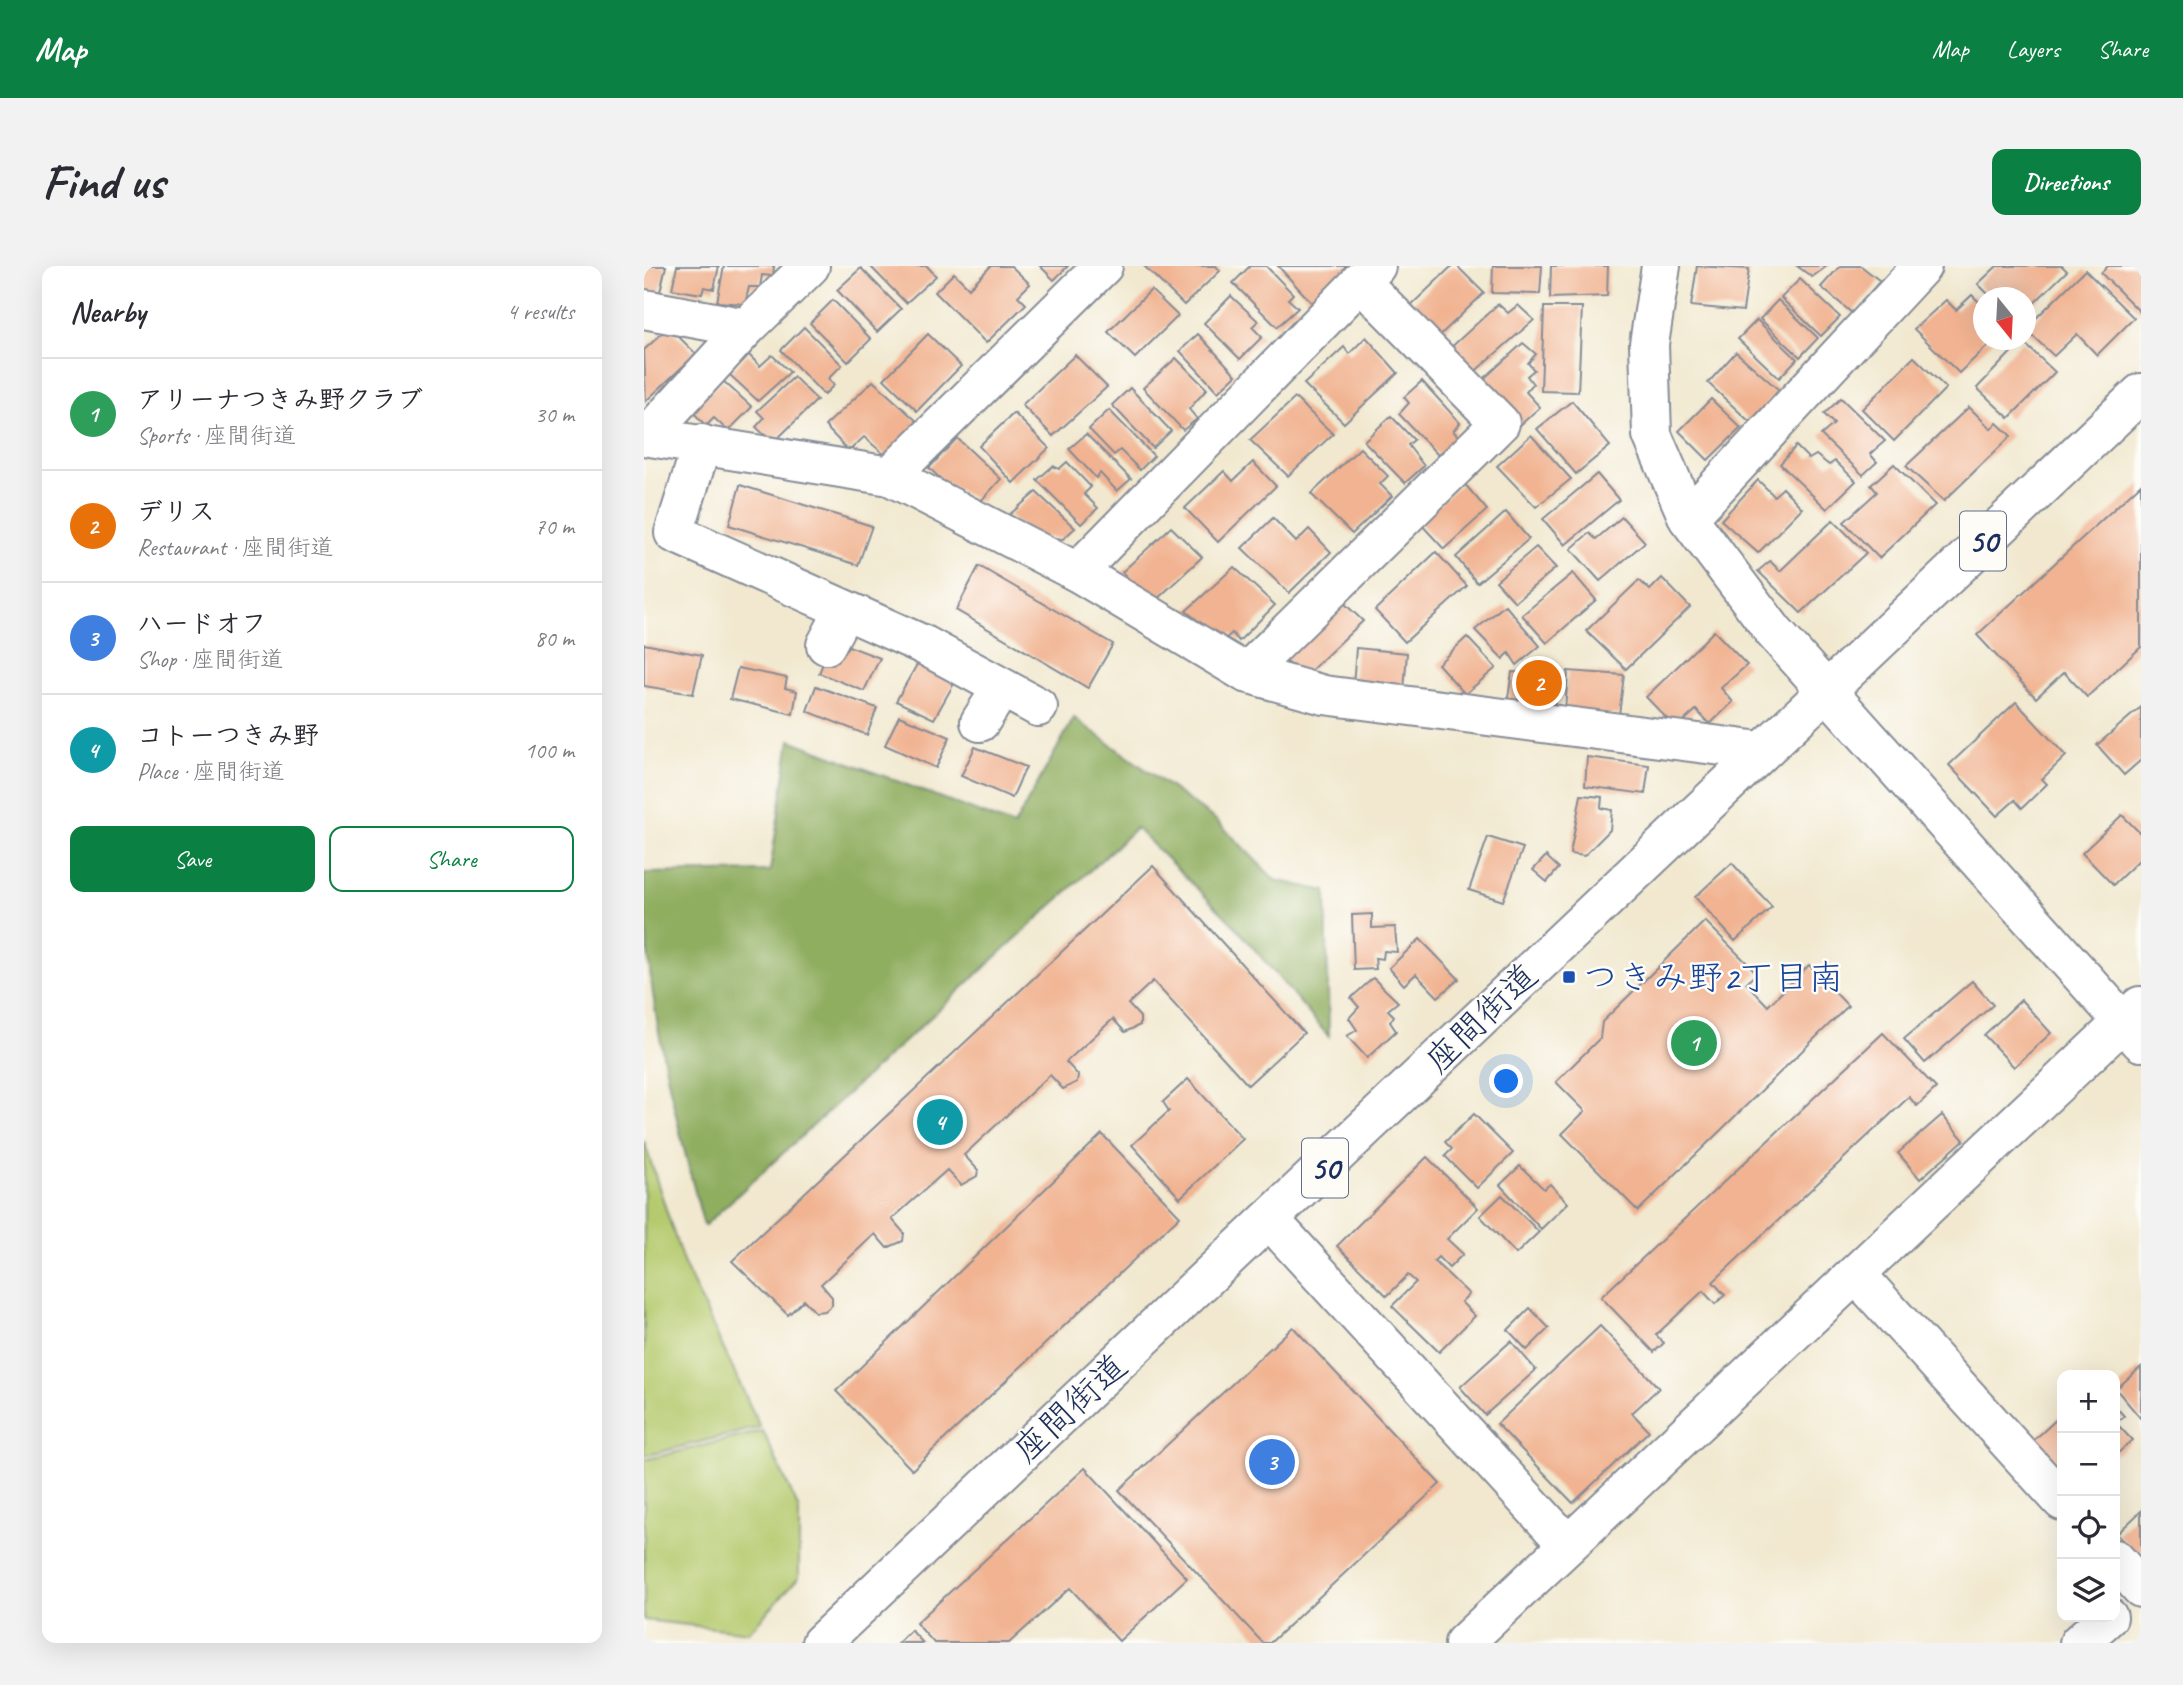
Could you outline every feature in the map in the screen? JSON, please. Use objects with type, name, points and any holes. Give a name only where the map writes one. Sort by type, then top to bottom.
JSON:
[{"type":"street","points":[[645,436],[746,328],[810,266]]},
{"type":"street","points":[[890,476],[1103,266]]},
{"type":"street","points":[[1464,1643],[1856,1274],[2135,1023],[1774,632],[1688,518],[1652,435],[1649,344],[1661,266]]},
{"type":"street","points":[[1688,518],[1922,266]]},
{"type":"street","points":[[1077,572],[1368,273],[1500,423],[1246,673]]},
{"type":"street","points":[[644,309],[746,328]]},
{"type":"street","name":"座間街道","points":[[821,1643],[1270,1220],[1825,689],[2141,393]]},
{"type":"street","points":[[645,436],[890,476],[1077,572],[1246,673],[1324,695],[1761,751]]},
{"type":"street","points":[[702,444],[674,533],[924,645],[1038,707]]},
{"type":"street","points":[[826,645],[844,611]]},
{"type":"street","points":[[980,722],[1001,689]]},
{"type":"street","points":[[1270,1220],[1568,1545]]},
{"type":"street","points":[[1856,1274],[2057,1496]]},
{"type":"street","points":[[2120,1565],[2141,1588],[2120,1607]]},
{"type":"street","points":[[2079,1643],[2102,1622]]},
{"type":"green space","points":[[1074,718],[1217,821],[1275,880],[1326,891],[1329,1037],[1235,926],[1136,828],[704,1226],[662,1051],[649,962],[644,873],[770,871],[790,740],[1014,826]]},
{"type":"green space","points":[[644,1141],[683,1262],[760,1427],[644,1456]]},
{"type":"green space","points":[[763,1431],[799,1510],[799,1577],[749,1632],[644,1620],[644,1460]]},
{"type":"building","points":[[644,266],[666,266],[660,292],[644,290]]},
{"type":"building","points":[[677,266],[719,266],[714,289],[704,287],[702,294],[672,289]]},
{"type":"building","points":[[724,266],[774,266],[773,276],[762,275],[760,287],[749,287],[745,304],[717,302]]},
{"type":"building","points":[[870,266],[927,266],[936,276],[906,303]]},
{"type":"building","points":[[991,266],[1011,266],[1030,284],[1018,296],[1026,304],[986,343],[935,292],[954,273],[969,288]]},
{"type":"building","points":[[1040,266],[1068,266],[1054,280]]},
{"type":"building","points":[[1144,266],[1216,266],[1220,271],[1184,305]]},
{"type":"building","points":[[1250,266],[1266,266],[1293,294],[1288,299],[1298,308],[1277,327],[1233,283]]},
{"type":"building","points":[[1278,266],[1350,266],[1312,303]]},
{"type":"building","points":[[1452,266],[1457,266],[1484,293],[1435,340],[1407,309]]},
{"type":"building","points":[[1493,266],[1542,266],[1540,294],[1492,293]]},
{"type":"building","points":[[1551,266],[1608,266],[1607,296],[1550,298]]},
{"type":"building","points":[[1697,266],[1749,269],[1743,311],[1691,306]]},
{"type":"building","points":[[1797,266],[1827,266],[1812,277]]},
{"type":"building","points":[[1840,266],[1861,266],[1880,281],[1852,313],[1821,287]]},
{"type":"building","points":[[1997,266],[2062,266],[2067,271],[2036,301],[2036,287],[1981,287],[1978,284]]},
{"type":"building","points":[[2108,266],[2141,266],[2141,313],[2101,273]]},
{"type":"building","points":[[861,268],[901,309],[877,332],[837,290]]},
{"type":"building","points":[[2085,270],[2134,318],[2097,355],[2077,334],[2054,356],[2036,339],[2036,318]]},
{"type":"building","points":[[1800,279],[1840,317],[1821,336],[1781,298]]},
{"type":"building","points":[[1151,290],[1178,316],[1135,358],[1108,332]]},
{"type":"building","points":[[1231,296],[1258,321],[1252,327],[1262,337],[1240,359],[1204,323]]},
{"type":"building","points":[[1973,296],[1973,350],[1983,350],[1959,373],[1914,329],[1946,300],[1956,310]]},
{"type":"building","points":[[833,300],[871,339],[848,362],[810,323]]},
{"type":"building","points":[[1778,300],[1818,338],[1800,357],[1760,319]]},
{"type":"building","points":[[1498,304],[1508,313],[1518,305],[1534,320],[1471,375],[1446,352]]},
{"type":"building","points":[[1544,307],[1582,307],[1578,392],[1541,391]]},
{"type":"building","points":[[1757,320],[1797,359],[1779,378],[1738,339]]},
{"type":"building","points":[[669,327],[696,354],[646,401],[644,350]]},
{"type":"building","points":[[804,327],[842,365],[828,379],[834,385],[824,395],[781,350]]},
{"type":"building","points":[[928,334],[961,366],[917,411],[884,379]]},
{"type":"building","points":[[1198,334],[1236,375],[1218,392],[1180,351]]},
{"type":"building","points":[[1366,337],[1398,373],[1344,423],[1304,384],[1344,347],[1349,354]]},
{"type":"building","points":[[1523,343],[1536,354],[1528,363],[1534,370],[1527,376],[1533,384],[1526,392],[1540,407],[1518,427],[1477,385]]},
{"type":"building","points":[[2013,350],[2032,350],[2055,372],[2009,418],[1977,388]]},
{"type":"building","points":[[1736,352],[1779,390],[1750,422],[1708,383]]},
{"type":"building","points":[[748,354],[760,366],[772,355],[790,372],[758,401],[729,374]]},
{"type":"building","points":[[1075,355],[1107,387],[1053,436],[1022,405]]},
{"type":"building","points":[[1914,357],[1946,388],[1894,441],[1862,409]]},
{"type":"building","points":[[1176,358],[1207,389],[1189,409],[1197,419],[1183,430],[1143,388]]},
{"type":"building","points":[[794,377],[817,400],[773,443],[756,427],[764,418],[757,411]]},
{"type":"building","points":[[722,380],[752,407],[728,431],[714,418],[706,426],[692,411]]},
{"type":"building","points":[[873,381],[920,424],[886,456],[864,437],[849,451],[825,426]]},
{"type":"building","points":[[1422,381],[1460,423],[1453,431],[1459,437],[1438,455],[1399,414],[1409,403],[1404,397]]},
{"type":"building","points":[[1130,388],[1171,431],[1153,448],[1112,405]]},
{"type":"building","points":[[1295,398],[1333,434],[1288,476],[1250,440]]},
{"type":"building","points":[[1841,398],[1885,441],[1870,454],[1877,462],[1863,475],[1821,435],[1834,424],[1824,414]]},
{"type":"building","points":[[1711,399],[1741,428],[1708,460],[1679,431]]},
{"type":"building","points":[[1572,401],[1610,446],[1576,474],[1537,429]]},
{"type":"building","points":[[1969,407],[1991,429],[1997,423],[2011,436],[1944,501],[1906,466]]},
{"type":"building","points":[[1109,410],[1154,456],[1140,470],[1120,450],[1114,455],[1089,429]]},
{"type":"building","points":[[1014,413],[1049,448],[1013,483],[979,446]]},
{"type":"building","points":[[1391,416],[1414,440],[1408,445],[1424,466],[1405,483],[1364,441]]},
{"type":"building","points":[[1086,434],[1131,479],[1117,491],[1100,473],[1096,478],[1069,449]]},
{"type":"building","points":[[1531,435],[1571,479],[1536,507],[1497,466]]},
{"type":"building","points":[[957,438],[1001,479],[980,502],[943,481],[929,468]]},
{"type":"building","points":[[1796,446],[1809,459],[1816,455],[1829,465],[1835,461],[1856,481],[1827,509],[1780,464]]},
{"type":"building","points":[[1360,448],[1388,476],[1380,484],[1392,496],[1352,534],[1311,494]]},
{"type":"building","points":[[1067,462],[1091,487],[1084,494],[1098,508],[1081,524],[1037,480],[1053,466],[1059,469]]},
{"type":"building","points":[[1253,462],[1276,486],[1218,542],[1185,508],[1224,471],[1233,481]]},
{"type":"building","points":[[1894,464],[1935,505],[1879,558],[1844,522],[1877,492],[1871,485]]},
{"type":"building","points":[[1597,474],[1619,500],[1565,545],[1543,519]]},
{"type":"building","points":[[1758,480],[1774,496],[1783,488],[1802,508],[1758,553],[1721,520]]},
{"type":"building","points":[[1463,482],[1487,510],[1444,549],[1419,522]]},
{"type":"building","points":[[2141,484],[2141,647],[2087,697],[2064,672],[2036,698],[1977,635]]},
{"type":"building","points":[[740,485],[872,526],[858,565],[729,525]]},
{"type":"building","points":[[1036,492],[1075,528],[1063,539],[1030,535],[1009,515]]},
{"type":"building","points":[[1506,512],[1529,539],[1477,583],[1456,557]]},
{"type":"building","points":[[1622,517],[1645,542],[1600,581],[1571,549],[1589,533],[1596,539]]},
{"type":"building","points":[[1273,518],[1296,542],[1309,529],[1331,552],[1289,593],[1242,548]]},
{"type":"building","points":[[1833,520],[1866,553],[1801,613],[1758,571],[1770,561],[1780,571]]},
{"type":"building","points":[[1171,527],[1202,557],[1153,603],[1122,572]]},
{"type":"building","points":[[1536,547],[1556,568],[1515,602],[1496,581]]},
{"type":"building","points":[[1436,552],[1467,586],[1405,642],[1375,610]]},
{"type":"building","points":[[979,566],[1113,644],[1088,688],[956,610]]},
{"type":"building","points":[[1234,567],[1275,605],[1239,641],[1232,633],[1223,641],[1186,611]]},
{"type":"building","points":[[1573,573],[1596,600],[1547,643],[1522,615]]},
{"type":"building","points":[[1662,578],[1690,607],[1626,669],[1586,631],[1639,580],[1650,590]]},
{"type":"building","points":[[1344,603],[1363,621],[1304,677],[1285,660]]},
{"type":"building","points":[[1505,605],[1540,646],[1517,665],[1509,653],[1503,659],[1475,630]]},
{"type":"building","points":[[1714,631],[1747,665],[1721,688],[1733,702],[1710,724],[1696,710],[1676,728],[1646,697]]},
{"type":"building","points":[[1467,637],[1496,668],[1465,694],[1438,664]]},
{"type":"building","points":[[833,640],[880,658],[864,691],[819,673]]},
{"type":"building","points":[[644,644],[702,655],[693,694],[644,686]]},
{"type":"building","points":[[1356,648],[1407,653],[1404,690],[1353,686]]},
{"type":"building","points":[[919,661],[956,680],[934,719],[896,701]]},
{"type":"building","points":[[1529,663],[1560,668],[1554,710],[1507,704],[1512,672],[1528,673]]},
{"type":"building","points":[[738,668],[787,678],[785,688],[797,691],[793,714],[730,699]]},
{"type":"building","points":[[1568,671],[1624,675],[1619,715],[1565,711]]},
{"type":"building","points":[[816,686],[877,708],[867,735],[807,711]]},
{"type":"building","points":[[2016,702],[2066,756],[2042,779],[2047,784],[2022,808],[2015,800],[1997,816],[1949,765]]},
{"type":"building","points":[[2141,707],[2141,760],[2124,775],[2097,745]]},
{"type":"building","points":[[899,716],[950,737],[936,768],[885,745]]},
{"type":"building","points":[[975,747],[1026,767],[1012,798],[961,776]]},
{"type":"building","points":[[1587,757],[1649,765],[1645,794],[1585,786]]},
{"type":"building","points":[[1581,795],[1602,797],[1601,808],[1612,810],[1610,830],[1584,856],[1570,854]]},
{"type":"building","points":[[2122,815],[2141,834],[2141,858],[2113,885],[2082,853]]},
{"type":"building","points":[[1488,837],[1523,848],[1503,901],[1469,890]]},
{"type":"building","points":[[1546,856],[1559,868],[1547,882],[1533,870]]},
{"type":"building","points":[[1732,863],[1772,907],[1735,941],[1695,897]]},
{"type":"building","points":[[1153,866],[1304,1033],[1248,1085],[1153,981],[1128,1004],[1140,1017],[1140,1025],[1125,1032],[1113,1019],[1066,1062],[1078,1075],[1077,1082],[1063,1089],[1050,1075],[964,1155],[978,1170],[977,1176],[961,1185],[947,1170],[892,1219],[904,1233],[903,1241],[887,1248],[875,1234],[821,1284],[832,1297],[832,1305],[825,1311],[815,1312],[804,1300],[788,1315],[732,1261]]},
{"type":"building","points":[[1372,914],[1372,928],[1395,927],[1397,952],[1384,951],[1383,959],[1375,958],[1376,969],[1354,970],[1352,915]]},
{"type":"building","points":[[1705,921],[1757,973],[1746,983],[1768,1006],[1809,965],[1848,1006],[1638,1211],[1562,1134],[1585,1111],[1556,1082],[1600,1038],[1602,1022]]},
{"type":"building","points":[[1420,939],[1459,979],[1438,997],[1416,974],[1404,985],[1389,968]]},
{"type":"building","points":[[1373,978],[1398,1002],[1388,1010],[1394,1016],[1390,1022],[1396,1031],[1367,1058],[1347,1036],[1357,1030],[1349,1018],[1359,1007],[1351,998]]},
{"type":"building","points":[[1972,981],[1993,1005],[1925,1063],[1904,1039]]},
{"type":"building","points":[[2021,1000],[2051,1033],[2014,1067],[1984,1035]]},
{"type":"building","points":[[1883,1033],[1936,1088],[1917,1106],[1909,1097],[1713,1282],[1725,1295],[1715,1304],[1703,1291],[1656,1335],[1664,1343],[1654,1352],[1601,1297]]},
{"type":"building","points":[[1188,1079],[1243,1139],[1180,1198],[1132,1145],[1169,1111],[1163,1102]]},
{"type":"building","points":[[1474,1114],[1513,1153],[1477,1188],[1445,1156],[1452,1149],[1445,1142]]},
{"type":"building","points":[[1942,1115],[1964,1140],[1920,1179],[1898,1153]]},
{"type":"building","points":[[1102,1134],[1180,1216],[912,1470],[836,1391]]},
{"type":"building","points":[[1427,1157],[1478,1208],[1447,1239],[1463,1254],[1449,1268],[1438,1257],[1434,1261],[1469,1294],[1461,1302],[1475,1316],[1439,1352],[1392,1306],[1416,1282],[1408,1275],[1387,1296],[1337,1246]]},
{"type":"building","points":[[1520,1166],[1544,1189],[1550,1184],[1568,1203],[1541,1229],[1500,1185]]},
{"type":"building","points":[[1502,1195],[1539,1232],[1516,1254],[1480,1216]]},
{"type":"building","points":[[1530,1308],[1549,1328],[1527,1350],[1508,1330]]},
{"type":"building","points":[[1600,1326],[1659,1388],[1632,1413],[1649,1431],[1573,1503],[1497,1424]]},
{"type":"building","points":[[1293,1327],[1440,1484],[1270,1643],[1263,1643],[1119,1490]]},
{"type":"building","points":[[1511,1341],[1536,1370],[1485,1415],[1460,1387]]},
{"type":"building","points":[[2141,1367],[2141,1419],[2120,1394],[2120,1385]]},
{"type":"building","points":[[2057,1419],[2057,1468],[2033,1441]]},
{"type":"building","points":[[2120,1427],[2132,1440],[2120,1451]]},
{"type":"building","points":[[1085,1468],[1187,1578],[1119,1641],[1070,1588],[1009,1643],[934,1643],[916,1623]]},
{"type":"building","points":[[2141,1511],[2141,1559],[2120,1537],[2120,1531]]},
{"type":"building","points":[[911,1630],[923,1643],[898,1643]]},
{"type":"place","name":"デリス","points":[[1539,683]]},
{"type":"place","name":"つきみ野2丁目南","points":[[1569,977]]},
{"type":"place","name":"アリーナつきみ野クラブ","points":[[1694,1043]]},
{"type":"place","name":"コトーつきみ野","points":[[940,1122]]},
{"type":"place","name":"ハードオフ","points":[[1272,1462]]}]
